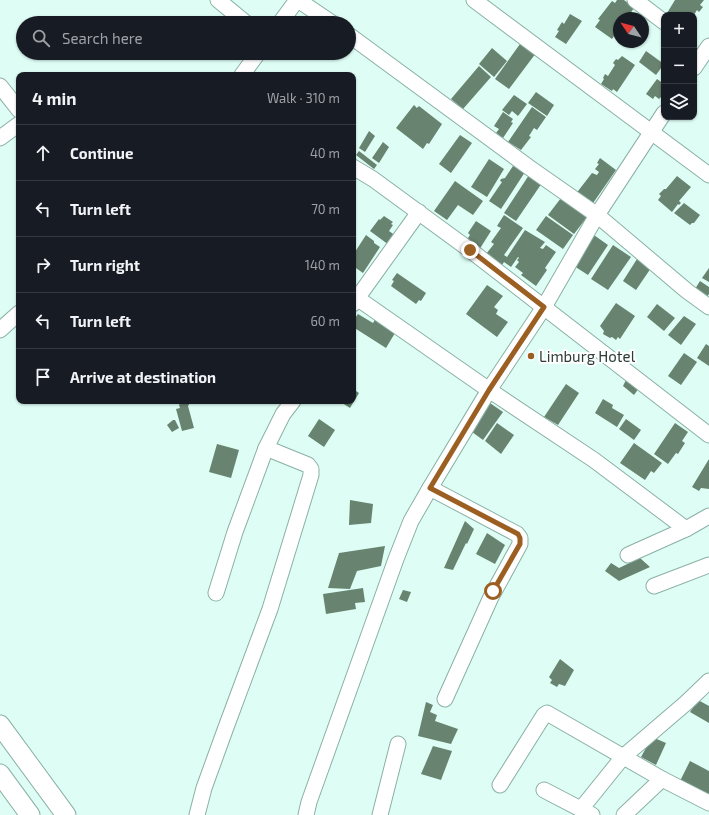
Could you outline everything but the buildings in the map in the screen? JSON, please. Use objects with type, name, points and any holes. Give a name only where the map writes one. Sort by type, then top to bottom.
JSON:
[{"type":"main road","points":[[0,724],[66,815]]},
{"type":"main road","points":[[0,774],[30,815]]},
{"type":"street","points":[[218,0],[237,16]]},
{"type":"street","points":[[285,16],[297,0],[321,16]]},
{"type":"street","points":[[474,0],[709,175]]},
{"type":"street","points":[[635,0],[661,20]]},
{"type":"street","points":[[356,40],[530,168],[597,215],[687,291],[709,307]]},
{"type":"street","points":[[697,62],[704,49]]},
{"type":"street","points":[[244,72],[253,60]]},
{"type":"street","points":[[0,86],[16,106]]},
{"type":"street","points":[[306,815],[309,802],[411,521],[489,390],[544,307],[597,215],[661,117]]},
{"type":"street","points":[[0,138],[16,126]]},
{"type":"street","points":[[356,169],[373,179],[419,212],[709,435]]},
{"type":"street","points":[[356,300],[419,212]]},
{"type":"street","points":[[356,302],[594,460],[686,529]]},
{"type":"street","points":[[0,330],[16,316]]},
{"type":"street","points":[[216,594],[235,532],[266,448],[283,414],[291,404]]},
{"type":"street","points":[[197,815],[204,788],[270,609],[311,475],[311,469],[308,465],[266,448]]},
{"type":"street","points":[[430,488],[518,534],[520,538],[520,544],[490,597],[445,700]]},
{"type":"street","points":[[628,555],[686,529],[709,516]]},
{"type":"street","points":[[654,586],[709,565]]},
{"type":"street","points":[[544,790],[586,812],[623,757],[686,703],[709,681]]},
{"type":"street","points":[[500,784],[544,715],[547,713],[662,779],[709,803]]},
{"type":"street","points":[[380,815],[398,744]]},
{"type":"street","points":[[624,815],[662,779]]},
{"type":"place","name":"Limburg Hotel","points":[[531,356]]},
{"type":"route","points":[[470,250],[544,307],[489,390],[430,488],[518,534],[520,544],[493,591]]}]
